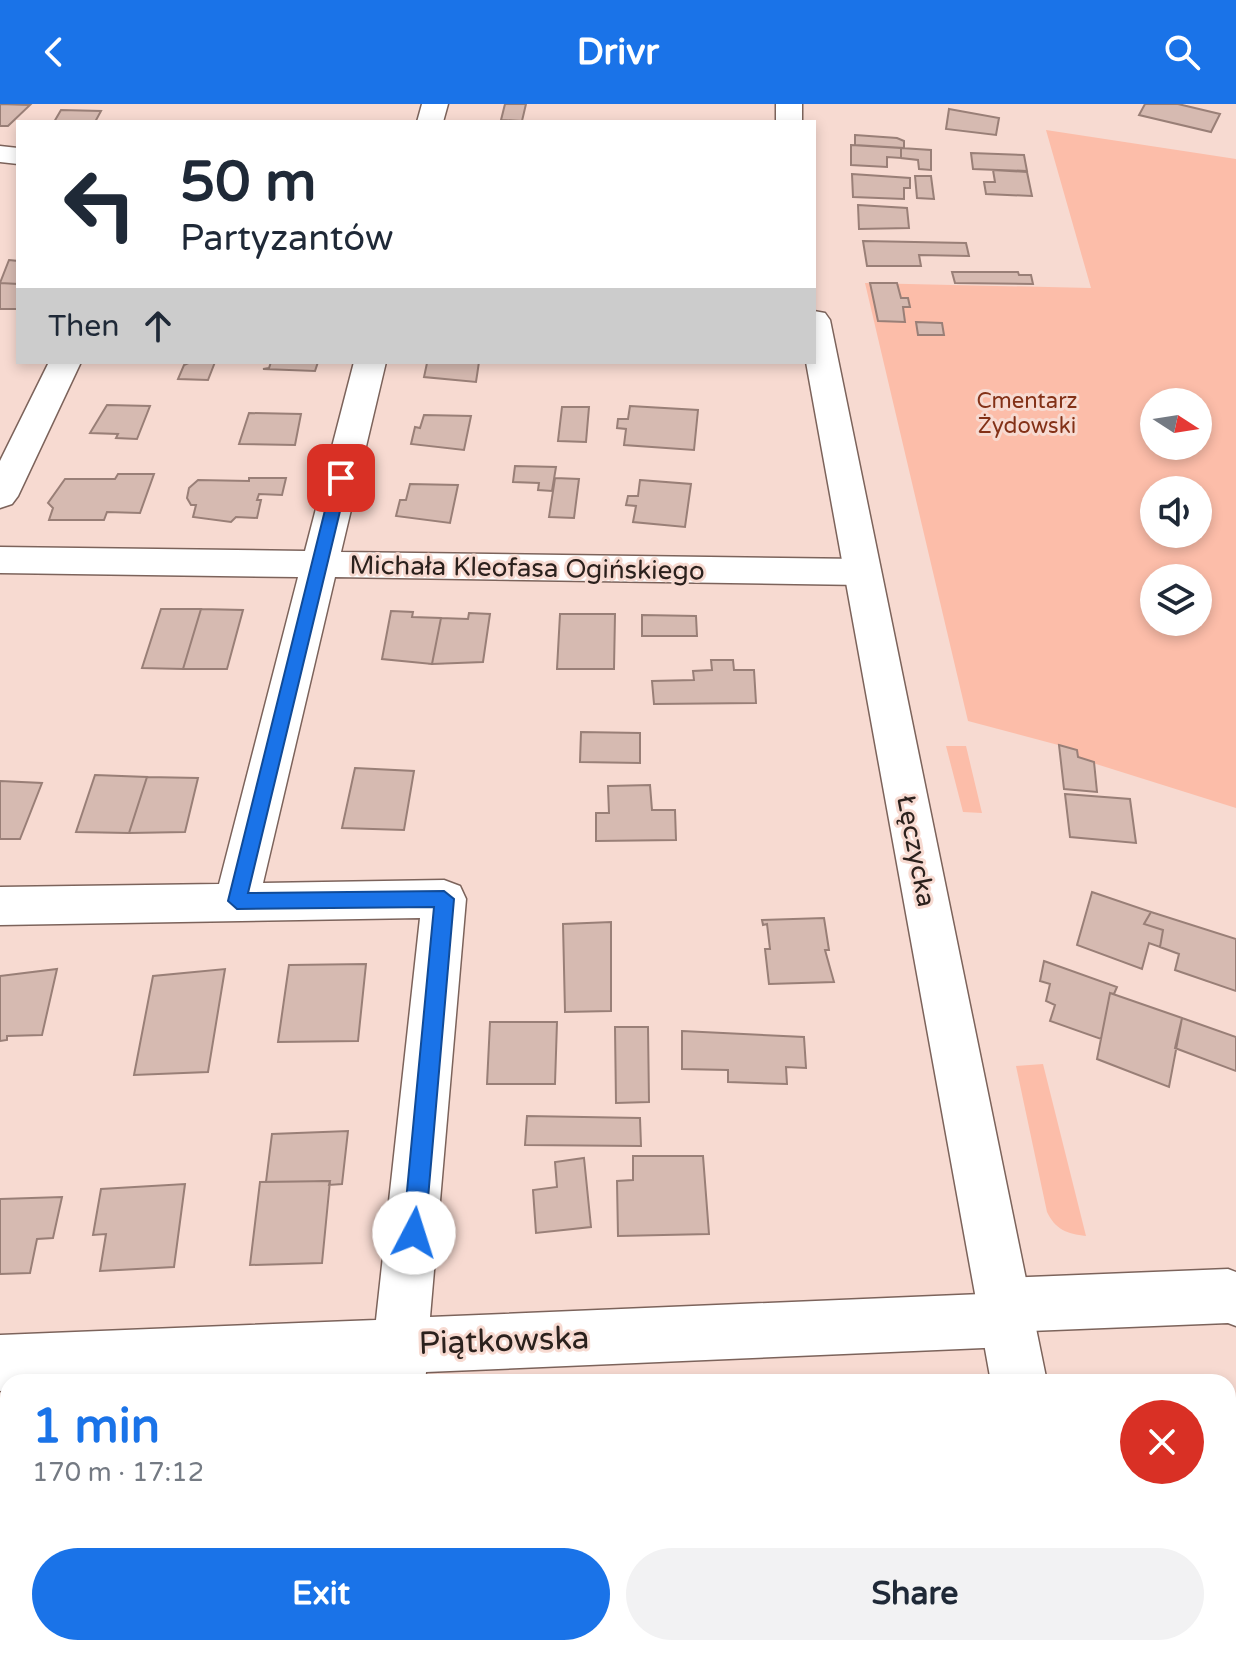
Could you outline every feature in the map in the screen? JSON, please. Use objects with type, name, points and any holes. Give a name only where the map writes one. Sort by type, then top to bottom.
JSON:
[{"type":"street","name":"Łęczycka","points":[[816,330],[1017,1374]]},
{"type":"street","points":[[0,496],[64,364]]},
{"type":"street","points":[[237,901],[369,364]]},
{"type":"street","name":"Michała Kleofasa Ogińskiego","points":[[0,560],[862,572]]},
{"type":"street","points":[[0,906],[444,899],[400,1364]]},
{"type":"street","name":"Piątkowska","points":[[0,1363],[400,1364],[1006,1313],[1228,1296],[1236,1299]]},
{"type":"green space","name":"Cmentarz Żydowski","points":[[1046,130],[1236,159],[1236,808],[1077,758],[1077,750],[968,721],[865,283],[1091,288]]},
{"type":"green space","points":[[946,746],[966,746],[982,813],[963,812]]},
{"type":"green space","points":[[1043,1064],[1086,1236],[1062,1230],[1047,1212],[1016,1066]]},
{"type":"building","points":[[0,104],[30,105],[8,126],[0,126]]},
{"type":"building","points":[[505,104],[526,104],[522,120],[501,120]]},
{"type":"building","points":[[1145,104],[1178,104],[1220,114],[1211,132],[1139,115]]},
{"type":"building","points":[[949,109],[999,118],[996,135],[946,129]]},
{"type":"building","points":[[61,110],[101,111],[96,120],[55,120]]},
{"type":"building","points":[[855,135],[897,138],[904,141],[904,148],[855,145]]},
{"type":"building","points":[[851,145],[901,148],[901,158],[887,157],[887,167],[851,165]]},
{"type":"building","points":[[901,148],[931,150],[931,170],[919,169],[918,160],[901,158]]},
{"type":"building","points":[[971,153],[1024,155],[1027,171],[973,169]]},
{"type":"building","points":[[993,170],[1027,172],[1032,196],[986,194],[984,182],[995,182]]},
{"type":"building","points":[[852,174],[910,178],[910,188],[904,188],[904,199],[853,197]]},
{"type":"building","points":[[915,176],[931,176],[934,199],[917,198]]},
{"type":"building","points":[[858,205],[907,208],[909,228],[859,229]]},
{"type":"building","points":[[863,241],[966,243],[969,256],[919,255],[921,266],[867,266]]},
{"type":"building","points":[[9,260],[16,261],[16,284],[0,283]]},
{"type":"building","points":[[952,272],[1018,272],[1019,275],[1031,275],[1033,284],[955,283]]},
{"type":"building","points":[[0,283],[16,284],[16,309],[0,309]]},
{"type":"building","points":[[870,283],[897,283],[901,298],[908,298],[910,307],[903,307],[905,322],[878,321]]},
{"type":"building","points":[[916,322],[942,323],[944,335],[918,335]]},
{"type":"building","points":[[214,364],[208,380],[178,379],[184,365]]},
{"type":"building","points":[[270,364],[317,364],[315,371],[263,369],[269,368]]},
{"type":"building","points":[[427,364],[479,364],[476,382],[424,377]]},
{"type":"building","points":[[107,405],[150,406],[137,439],[116,438],[118,434],[90,433]]},
{"type":"building","points":[[630,406],[698,410],[694,450],[624,445],[626,429],[617,428],[618,419],[628,419]]},
{"type":"building","points":[[562,407],[589,407],[586,442],[558,441]]},
{"type":"building","points":[[249,413],[301,414],[295,445],[239,444]]},
{"type":"building","points":[[424,415],[471,416],[464,450],[411,444],[415,427],[420,428]]},
{"type":"building","points":[[515,466],[556,467],[552,491],[538,490],[539,483],[513,482]]},
{"type":"building","points":[[118,474],[154,474],[140,513],[107,512],[104,520],[49,520],[53,508],[48,503],[65,479],[115,479]]},
{"type":"building","points":[[249,478],[286,478],[282,495],[259,494],[257,500],[261,500],[257,518],[236,517],[231,522],[193,517],[196,505],[191,505],[187,498],[189,488],[198,480],[249,481]]},
{"type":"building","points":[[555,478],[579,479],[574,518],[549,517]]},
{"type":"building","points":[[640,480],[691,484],[685,527],[633,522],[636,506],[626,505],[628,496],[638,496]]},
{"type":"building","points":[[410,484],[458,485],[450,523],[396,516],[400,500],[406,500]]},
{"type":"building","points":[[161,609],[201,609],[183,669],[142,668]]},
{"type":"building","points":[[201,609],[243,610],[227,669],[183,669]]},
{"type":"building","points":[[391,611],[413,612],[412,617],[441,618],[432,664],[382,659]]},
{"type":"building","points":[[469,613],[490,614],[483,662],[432,664],[441,618],[468,619]]},
{"type":"building","points":[[560,614],[615,614],[614,669],[557,669]]},
{"type":"building","points":[[642,615],[696,616],[697,636],[642,636]]},
{"type":"building","points":[[711,660],[733,660],[734,670],[754,670],[756,703],[654,704],[652,681],[694,680],[693,671],[712,670]]},
{"type":"building","points":[[581,732],[640,733],[640,763],[580,762]]},
{"type":"building","points":[[1059,745],[1077,750],[1078,757],[1094,762],[1097,792],[1064,789]]},
{"type":"building","points":[[355,768],[414,771],[404,830],[342,828]]},
{"type":"building","points":[[95,775],[147,777],[129,833],[76,832]]},
{"type":"building","points":[[147,777],[198,778],[185,832],[129,833]]},
{"type":"building","points":[[0,781],[42,783],[20,839],[0,839]]},
{"type":"building","points":[[650,785],[652,810],[675,810],[676,840],[596,841],[596,813],[609,813],[608,786]]},
{"type":"building","points":[[1065,794],[1130,799],[1136,843],[1070,837]]},
{"type":"building","points":[[1092,892],[1151,912],[1144,924],[1163,930],[1160,947],[1149,943],[1142,969],[1077,945]]},
{"type":"building","points":[[1151,912],[1236,939],[1236,991],[1175,970],[1179,954],[1160,947],[1163,930],[1144,924]]},
{"type":"building","points":[[824,918],[829,950],[825,950],[834,982],[769,984],[765,949],[770,949],[767,924],[763,925],[762,920]]},
{"type":"building","points":[[611,922],[611,1011],[565,1012],[563,924]]},
{"type":"building","points":[[1044,961],[1117,987],[1114,994],[1110,993],[1101,1039],[1050,1021],[1055,1005],[1046,1001],[1050,984],[1040,981]]},
{"type":"building","points":[[366,964],[358,1041],[278,1042],[289,965]]},
{"type":"building","points":[[57,969],[42,1035],[7,1036],[7,1040],[0,1041],[0,976]]},
{"type":"building","points":[[225,969],[208,1072],[134,1075],[153,976]]},
{"type":"building","points":[[1110,993],[1182,1018],[1169,1087],[1097,1059]]},
{"type":"building","points":[[1182,1018],[1236,1037],[1236,1071],[1175,1048]]},
{"type":"building","points":[[490,1022],[557,1022],[555,1084],[487,1084]]},
{"type":"building","points":[[615,1027],[648,1027],[649,1102],[616,1103]]},
{"type":"building","points":[[682,1031],[804,1037],[806,1068],[786,1067],[787,1084],[728,1082],[728,1070],[682,1069]]},
{"type":"building","points":[[527,1116],[640,1118],[641,1146],[525,1145]]},
{"type":"building","points":[[348,1131],[342,1184],[329,1185],[330,1181],[266,1182],[272,1134]]},
{"type":"building","points":[[633,1156],[703,1156],[709,1234],[618,1236],[617,1181],[633,1180]]},
{"type":"building","points":[[584,1158],[591,1227],[536,1233],[533,1190],[557,1187],[555,1162]]},
{"type":"building","points":[[330,1181],[322,1263],[250,1265],[260,1182]]},
{"type":"building","points":[[185,1184],[174,1267],[100,1271],[106,1234],[93,1235],[101,1189]]},
{"type":"building","points":[[62,1197],[53,1238],[37,1239],[30,1273],[0,1274],[0,1199]]},
{"type":"route","points":[[341,478],[237,901],[444,899],[414,1233]]}]
